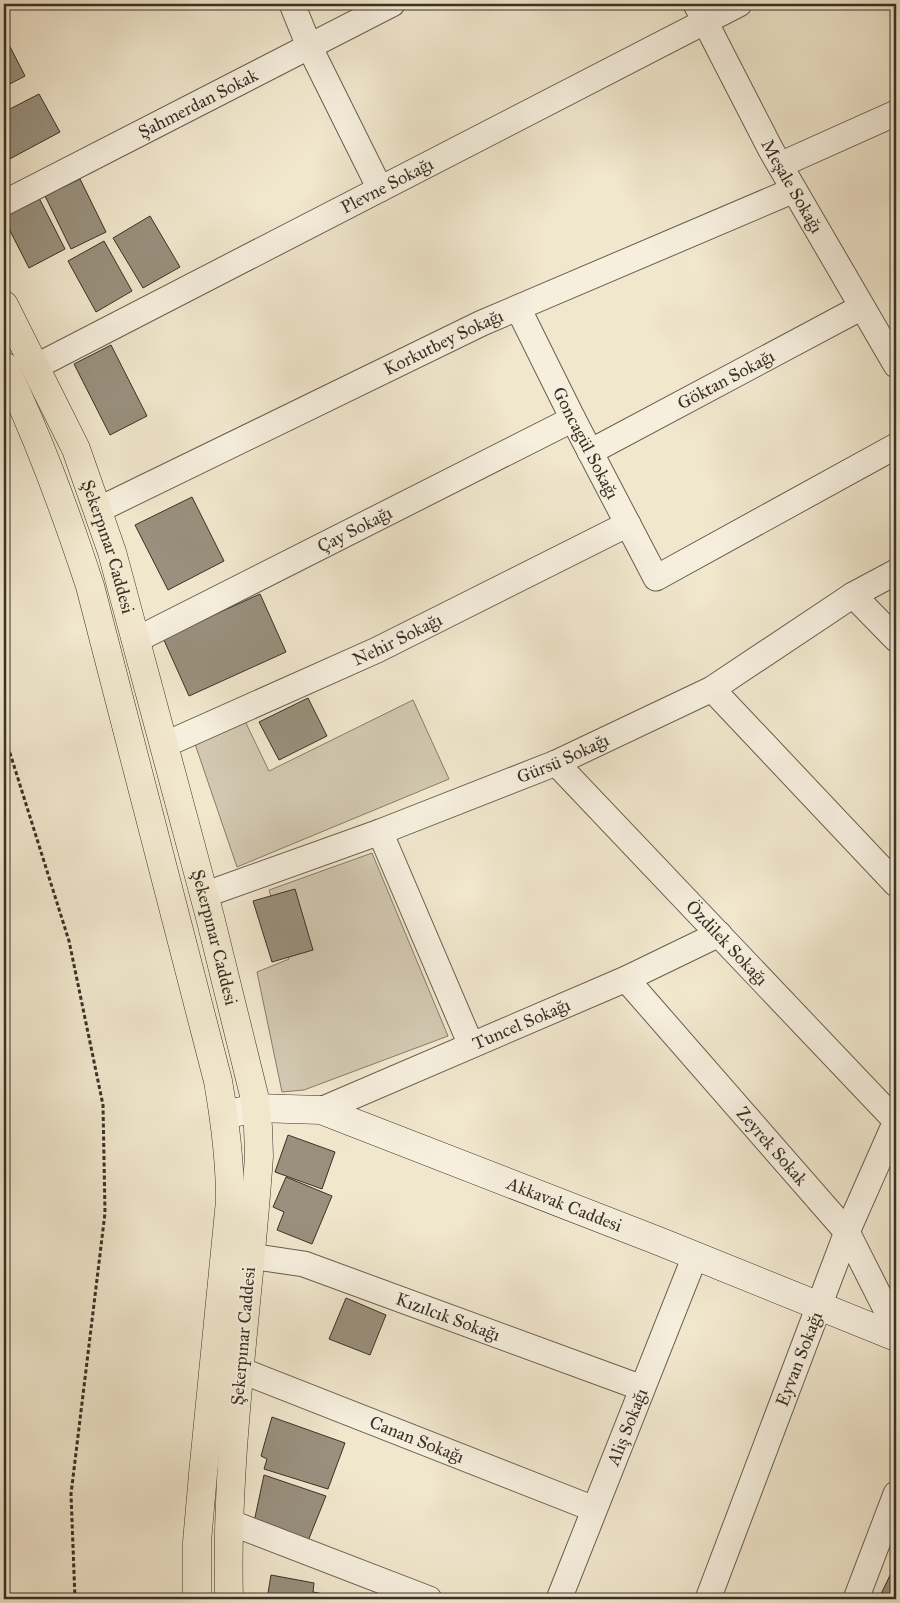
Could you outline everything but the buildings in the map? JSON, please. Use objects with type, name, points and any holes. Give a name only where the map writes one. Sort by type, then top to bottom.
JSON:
[{"type":"main road","name":"Şekerpınar Caddesi","points":[[4,305],[76,449],[112,552],[204,895],[256,1108],[259,1156],[231,1472],[228,1599]]},
{"type":"main road","name":"Şekerpınar Caddesi","points":[[4,366],[26,411],[52,475],[90,586],[216,1071],[224,1115],[230,1168],[230,1201],[197,1542],[197,1599]]},
{"type":"street","points":[[292,4],[309,46],[380,189]]},
{"type":"street","name":"Şahmerdan Sokak","points":[[4,203],[392,4]]},
{"type":"street","name":"Plevne Sokağı","points":[[35,367],[380,189],[701,13],[739,4]]},
{"type":"street","name":"Meşale Sokağı","points":[[701,13],[780,165],[896,365]]},
{"type":"street","points":[[780,165],[896,113]]},
{"type":"street","name":"Korkutbey Sokağı","points":[[98,510],[482,323],[794,190]]},
{"type":"street","name":"Göktan Sokağı","points":[[590,452],[862,306]]},
{"type":"street","name":"Goncagül Sokağı","points":[[518,308],[573,419],[656,578],[896,446]]},
{"type":"street","name":"Çay Sokağı","points":[[136,640],[573,419]]},
{"type":"street","name":"Nehir Sokağı","points":[[164,745],[377,650],[628,524]]},
{"type":"street","name":"Gürsü Sokağı","points":[[204,895],[380,832],[556,763],[712,689],[853,595],[896,572]]},
{"type":"street","points":[[853,595],[896,640]]},
{"type":"street","points":[[712,689],[896,884]]},
{"type":"street","name":"Özdilek Sokağı","points":[[556,763],[896,1121]]},
{"type":"street","points":[[380,832],[471,1045]]},
{"type":"street","name":"Tuncel Sokağı","points":[[321,1110],[626,979],[719,934]]},
{"type":"street","name":"Zeyrek Sokak","points":[[626,979],[847,1232],[896,1329]]},
{"type":"street","name":"Akkavak Caddesi","points":[[224,1115],[256,1108],[321,1110],[695,1256],[896,1337]]},
{"type":"street","name":"Eyvan Sokağı","points":[[708,1599],[847,1232],[896,1121]]},
{"type":"street","name":"Kızılcık Sokağı","points":[[250,1256],[304,1264],[642,1388]]},
{"type":"street","name":"Aliş Sokağı","points":[[559,1599],[695,1256]]},
{"type":"street","name":"Canan Sokağı","points":[[240,1370],[594,1509]]},
{"type":"street","points":[[856,1599],[896,1494]]},
{"type":"street","points":[[229,1522],[429,1599]]},
{"type":"path","points":[[4,734],[68,941],[103,1105],[105,1213],[71,1494],[76,1599]]},
{"type":"shaded area","points":[[413,700],[449,779],[237,867],[194,741],[244,719],[269,771]]},
{"type":"shaded area","points":[[372,853],[448,1036],[304,1090],[282,1092],[257,972],[289,959],[269,890]]}]
